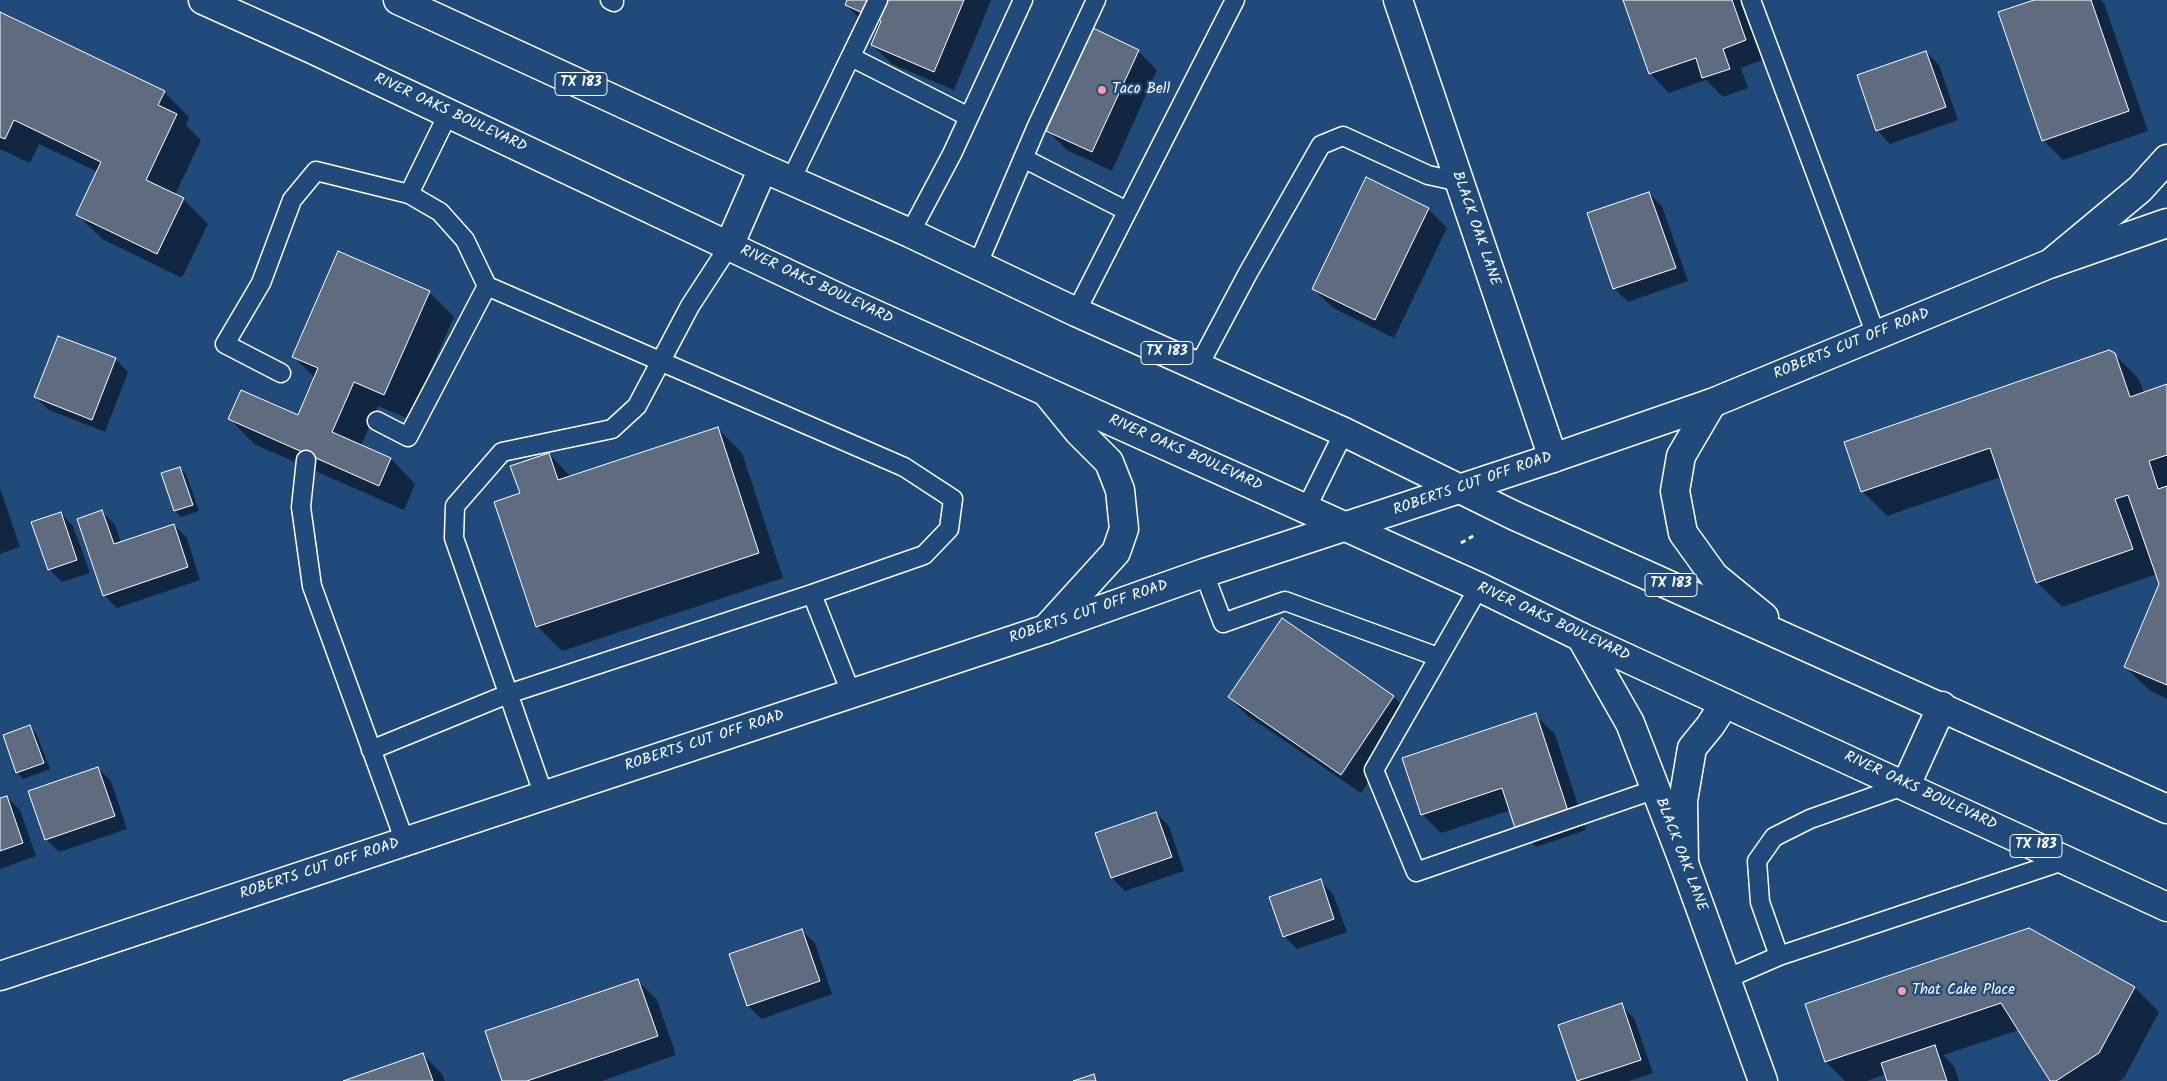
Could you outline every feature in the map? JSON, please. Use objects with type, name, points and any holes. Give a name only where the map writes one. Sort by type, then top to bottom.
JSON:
[{"type":"main road","name":"RIVER OAKS BOULEVARD","points":[[203,0],[312,49],[729,246],[1479,587],[1581,637],[1906,785],[2167,907]]},
{"type":"main road","name":"TX 183","points":[[398,0],[763,168],[910,233],[1198,368],[1344,432],[1461,490],[2167,809]]},
{"type":"main road","name":"BLACK OAK LANE","points":[[1398,0],[1553,458]]},
{"type":"main road","points":[[2049,264],[2140,189],[2167,159]]},
{"type":"main road","points":[[729,246],[763,168]]},
{"type":"main road","name":"ROBERTS CUT OFF ROAD","points":[[0,976],[1046,629],[1204,573],[1461,490],[1712,403],[2049,264],[2167,223]]},
{"type":"main road","points":[[1045,390],[1078,432],[1109,462],[1120,490],[1124,529],[1116,552],[1046,629]]},
{"type":"main road","points":[[1712,403],[1681,456],[1675,491],[1683,533],[1714,576],[1792,641]]},
{"type":"main road","name":"BLACK OAK LANE","points":[[1581,637],[1630,723],[1684,863],[1763,1081]]},
{"type":"main road","points":[[1684,863],[1683,801],[1692,748],[1710,726],[1725,703]]},
{"type":"main road","points":[[1906,785],[1942,706]]},
{"type":"lane","points":[[791,180],[878,0]]},
{"type":"lane","points":[[910,233],[952,154],[1023,0]]},
{"type":"lane","points":[[978,266],[1023,158],[1096,0]]},
{"type":"lane","points":[[1076,312],[1236,0]]},
{"type":"lane","points":[[1751,0],[1876,335]]},
{"type":"lane","points":[[851,57],[969,117]]},
{"type":"lane","points":[[409,194],[448,114]]},
{"type":"lane","points":[[1198,368],[1248,273],[1321,145],[1344,136],[1428,175],[1460,182]]},
{"type":"lane","points":[[1023,158],[1127,211]]},
{"type":"lane","points":[[281,373],[225,344],[261,282],[292,200],[316,171],[409,194],[440,212],[465,240],[487,286],[904,467],[953,499],[949,529],[924,555],[508,694],[371,750]]},
{"type":"lane","points":[[544,796],[454,538],[455,506],[502,452],[612,429],[637,406],[690,306],[729,246]]},
{"type":"lane","points":[[377,421],[408,437],[487,286]]},
{"type":"lane","points":[[1306,509],[1344,432]]},
{"type":"lane","points":[[306,460],[301,506],[312,586],[404,842]]},
{"type":"lane","points":[[1204,573],[1223,623],[1285,601],[1438,657]]},
{"type":"lane","points":[[1479,587],[1374,770],[1416,872],[1656,789]]},
{"type":"lane","points":[[812,594],[851,693]]},
{"type":"lane","points":[[1779,956],[1760,902],[1757,861],[1774,837],[1810,819],[1906,785]]},
{"type":"lane","points":[[1726,979],[1779,956],[2066,860]]},
{"type":"path","points":[[1459,544],[1475,535]]},
{"type":"building","points":[[847,0],[964,0],[934,72],[871,45],[881,21],[845,5]]},
{"type":"building","points":[[1623,0],[1732,0],[1746,40],[1723,49],[1730,69],[1702,78],[1696,58],[1649,74]]},
{"type":"building","points":[[2034,0],[2091,0],[2129,111],[2042,141],[1998,12]]},
{"type":"building","points":[[0,12],[165,91],[158,105],[177,114],[146,180],[184,198],[157,254],[76,215],[101,162],[14,120],[5,139],[0,137]]},
{"type":"building","points":[[1093,28],[1139,50],[1092,152],[1046,131]]},
{"type":"building","points":[[1926,51],[1946,107],[1876,131],[1857,75]]},
{"type":"building","points":[[1366,177],[1429,208],[1375,320],[1312,289]]},
{"type":"building","points":[[1649,192],[1676,268],[1613,289],[1587,213]]},
{"type":"building","points":[[338,251],[430,291],[384,395],[354,382],[332,432],[391,458],[379,486],[228,419],[241,390],[298,415],[318,368],[292,357]]},
{"type":"building","points":[[58,336],[116,358],[92,420],[34,397]]},
{"type":"building","points":[[2109,350],[2115,353],[2130,397],[2167,384],[2167,455],[2149,461],[2158,489],[2167,486],[2167,685],[2124,667],[2159,584],[2128,495],[2115,499],[2133,549],[2036,583],[1990,448],[1861,492],[1844,442]]},
{"type":"building","points":[[718,427],[759,553],[536,627],[494,502],[520,493],[510,466],[549,453],[558,480]]},
{"type":"building","points":[[180,467],[193,505],[174,511],[161,473]]},
{"type":"building","points":[[102,510],[114,544],[174,524],[188,567],[103,596],[77,519]]},
{"type":"building","points":[[61,512],[77,560],[48,570],[31,522]]},
{"type":"building","points":[[1282,618],[1394,696],[1341,775],[1228,697]]},
{"type":"building","points":[[1536,713],[1568,811],[1515,828],[1502,788],[1421,815],[1402,758]]},
{"type":"building","points":[[30,725],[44,763],[16,773],[3,735]]},
{"type":"building","points":[[98,767],[115,816],[45,840],[28,791]]},
{"type":"building","points":[[7,796],[23,843],[0,851],[0,798]]},
{"type":"building","points":[[1156,812],[1172,857],[1111,878],[1095,833]]},
{"type":"building","points":[[1321,879],[1334,919],[1283,937],[1269,897]]},
{"type":"building","points":[[2029,928],[2135,987],[2099,1053],[2056,1081],[2050,1081],[2001,1003],[1825,1062],[1805,1004]]},
{"type":"building","points":[[802,929],[820,981],[747,1006],[729,954]]},
{"type":"building","points":[[638,979],[658,1036],[527,1081],[502,1081],[485,1031]]},
{"type":"building","points":[[1622,1003],[1641,1060],[1577,1081],[1558,1025]]},
{"type":"building","points":[[1935,1045],[1947,1081],[1887,1081],[1881,1063]]},
{"type":"building","points":[[423,1053],[433,1081],[343,1081]]},
{"type":"building","points":[[1094,1074],[1096,1081],[1073,1081]]},
{"type":"place","name":"Taco Bell","points":[[1102,90]]},
{"type":"place","name":"That Cake Place","points":[[1902,991]]}]
